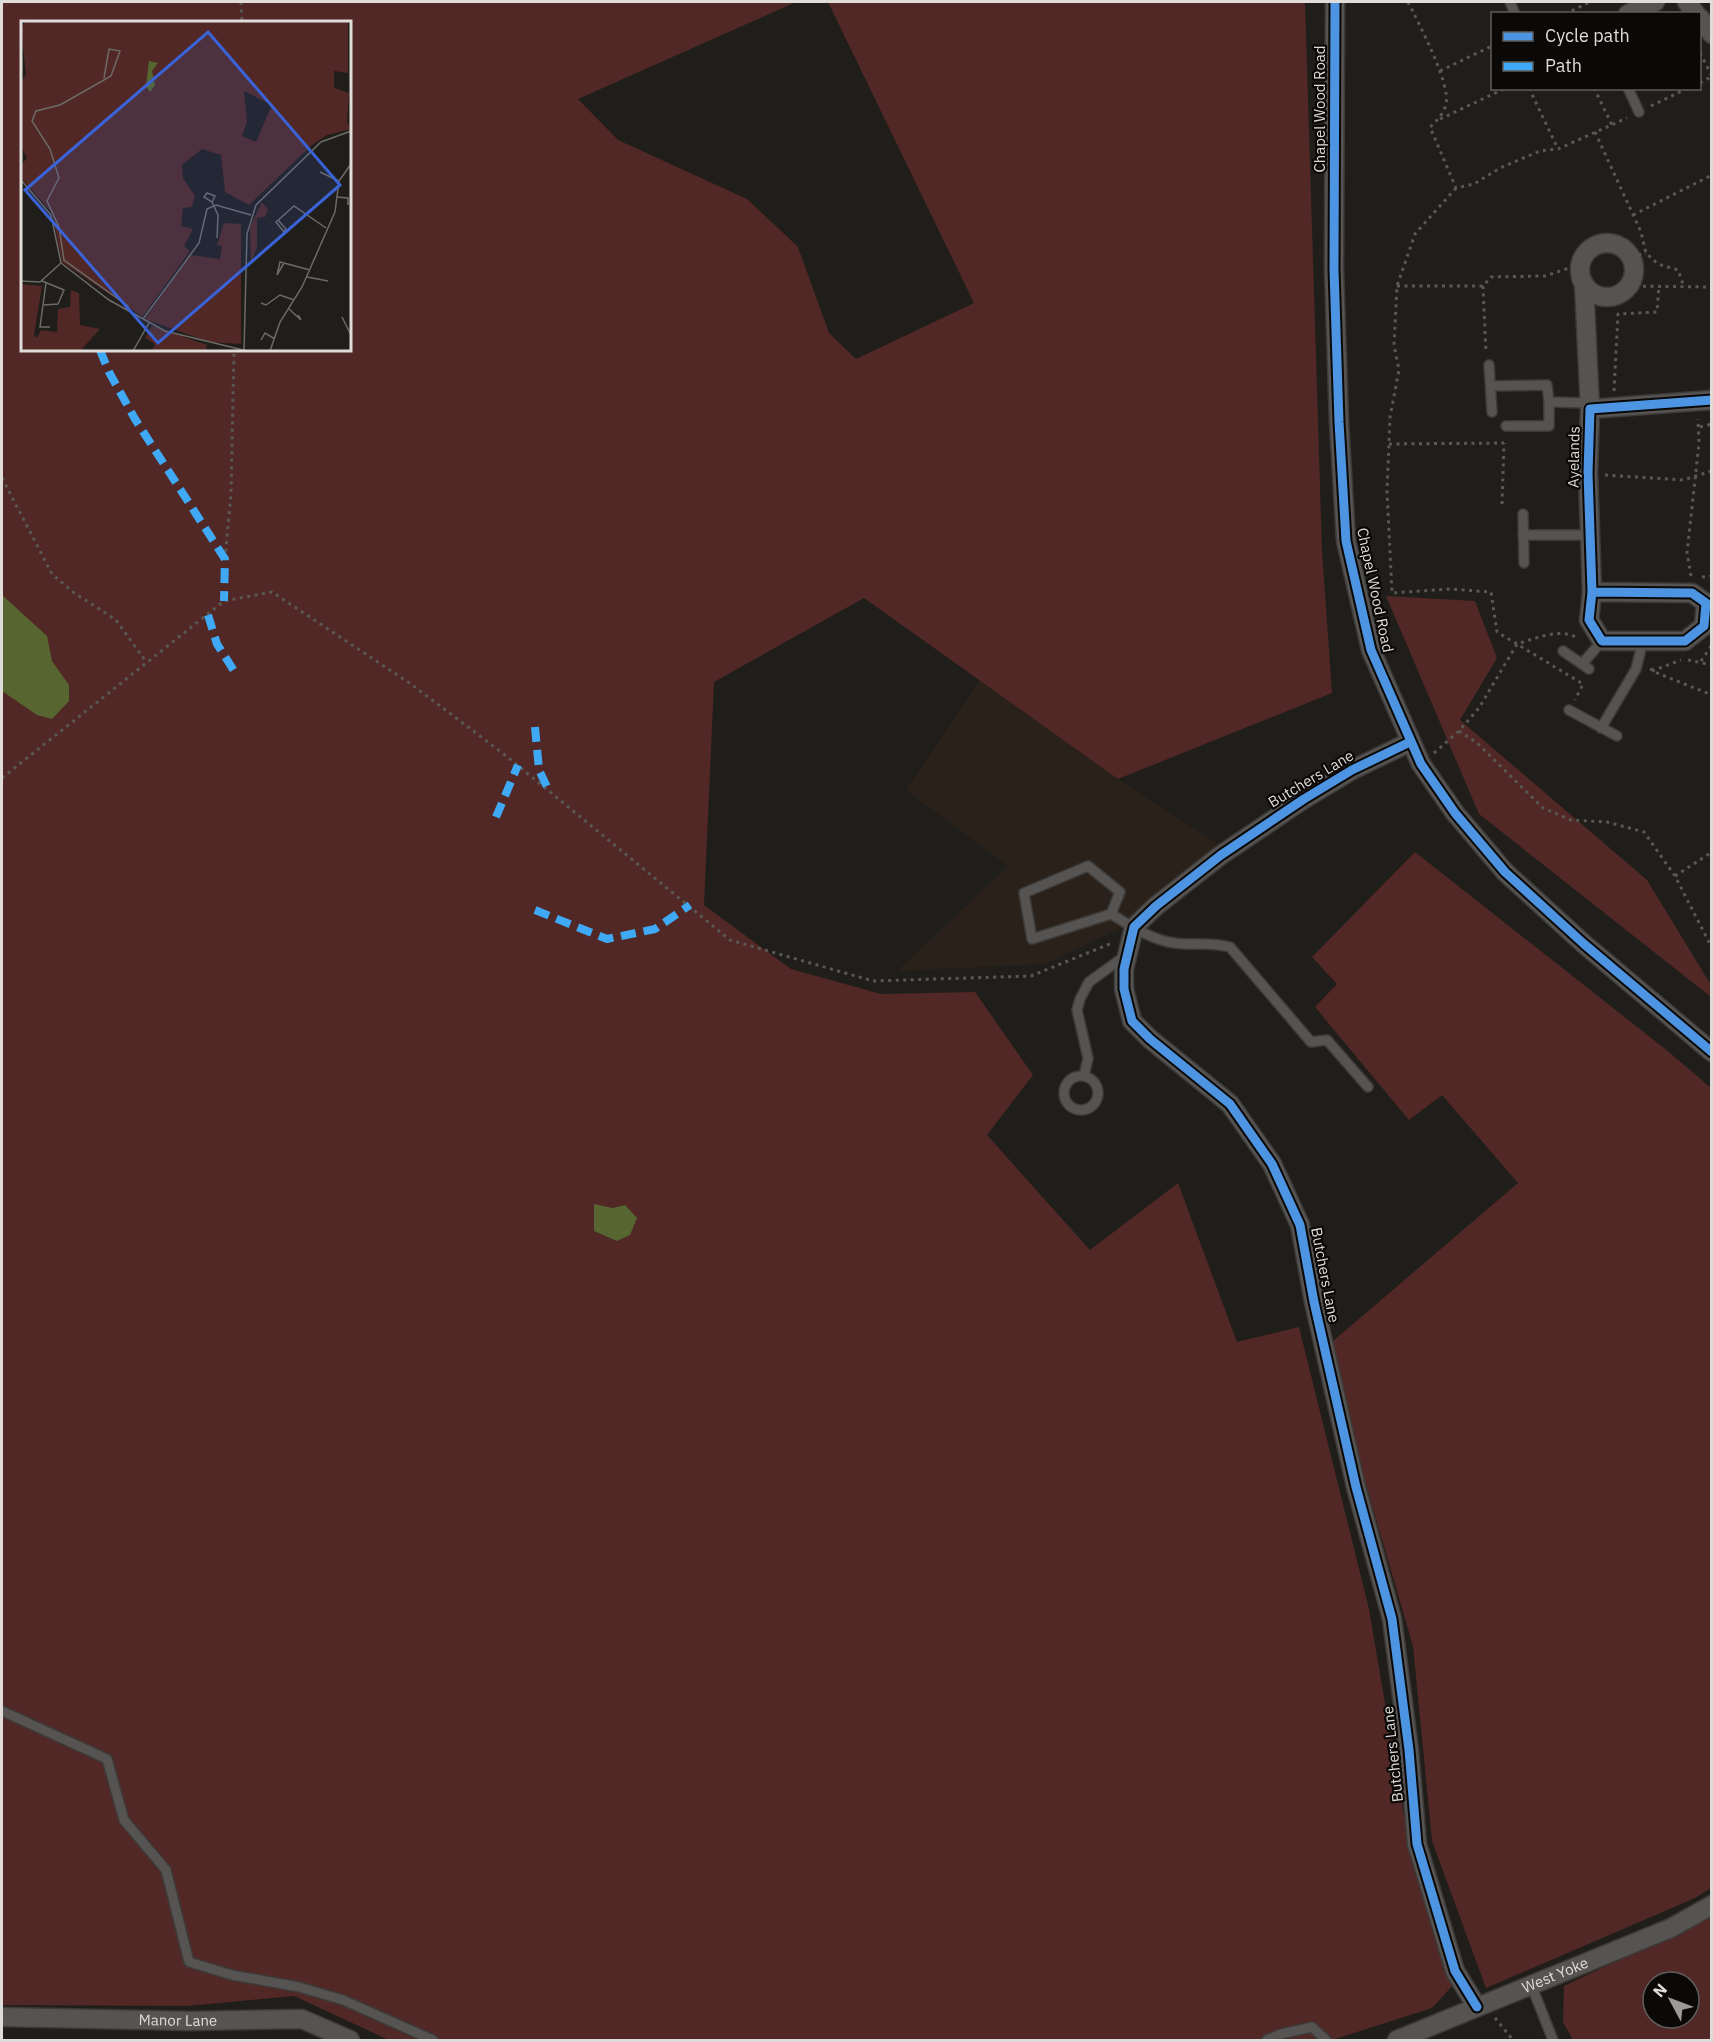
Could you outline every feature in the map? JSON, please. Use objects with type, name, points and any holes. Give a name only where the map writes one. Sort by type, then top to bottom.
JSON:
[{"type":"street","name":"Chapel Wood Road","points":[[1335,2],[1334,270],[1346,541],[1371,650],[1421,764],[1455,813],[1505,872],[1584,945],[1712,1052]]},
{"type":"street","points":[[1632,12],[1654,2]]},
{"type":"street","points":[[1701,19],[1712,34]]},
{"type":"street","points":[[1581,264],[1587,252],[1602,243],[1618,245],[1638,255],[1628,286],[1613,296],[1603,296],[1591,291],[1584,284]]},
{"type":"street","name":"Ayelands","points":[[1581,264],[1590,406],[1588,473],[1592,591],[1589,620],[1602,641]]},
{"type":"street","name":"Ayelands","points":[[1590,406],[1613,408],[1704,400]]},
{"type":"street","points":[[1592,591],[1703,600],[1704,626],[1685,641],[1602,641]]},
{"type":"street","name":"Butchers Lane","points":[[1410,742],[1352,770],[1286,811],[1221,855],[1156,906],[1132,932],[1124,989],[1132,1021],[1150,1039],[1230,1104],[1272,1164],[1300,1225],[1314,1302],[1353,1476],[1392,1619],[1409,1750],[1417,1844],[1455,1971],[1480,2006]]},
{"type":"street","name":"West Yoke","points":[[1397,2040],[1532,1987],[1671,1928],[1712,1905]]},
{"type":"street","name":"Manor Lane","points":[[2,2017],[191,2021],[302,2019],[350,2040]]},
{"type":"lane","points":[[1629,90],[1639,112]]},
{"type":"lane","points":[[1489,365],[1492,412]]},
{"type":"lane","points":[[1491,386],[1547,385],[1549,426],[1506,426]]},
{"type":"lane","points":[[1549,402],[1590,406]]},
{"type":"lane","points":[[1523,514],[1524,563]]},
{"type":"lane","points":[[1523,536],[1590,535]]},
{"type":"lane","points":[[1563,651],[1586,666],[1602,641]]},
{"type":"lane","points":[[1601,728],[1636,669],[1643,641]]},
{"type":"lane","points":[[1569,710],[1617,736]]},
{"type":"lane","points":[[1088,866],[1120,892],[1111,914],[1032,939],[1024,893],[1088,866]]},
{"type":"lane","points":[[1111,914],[1132,932],[1160,940],[1176,944],[1212,942],[1230,947],[1311,1042],[1327,1040],[1368,1087]]},
{"type":"lane","points":[[1084,1076],[1088,1058],[1077,1010],[1080,999],[1089,982],[1127,955]]},
{"type":"lane","points":[[2,1711],[107,1759],[124,1820],[166,1869],[189,1962],[232,1975],[299,1987],[332,1997],[433,2040]]},
{"type":"lane","points":[[1532,1987],[1552,2040]]},
{"type":"lane","points":[[1267,2040],[1281,2034],[1312,2028],[1326,2040]]},
{"type":"path","points":[[241,2],[242,21]]},
{"type":"path","points":[[1408,2],[1440,71],[1447,102],[1438,120]]},
{"type":"path","points":[[1569,12],[1590,2]]},
{"type":"path","points":[[1440,71],[1491,46]]},
{"type":"path","points":[[1701,55],[1712,77]]},
{"type":"path","points":[[1456,188],[1430,127],[1438,120],[1502,90]]},
{"type":"path","points":[[1530,90],[1558,149]]},
{"type":"path","points":[[1595,90],[1612,125]]},
{"type":"path","points":[[1569,710],[1583,684],[1497,633],[1491,592],[1450,589],[1392,593],[1387,491],[1390,417],[1399,370],[1394,345],[1397,286],[1415,234],[1456,188],[1474,184],[1500,168],[1540,152],[1558,149],[1684,90]]},
{"type":"path","points":[[1595,132],[1633,214],[1638,255],[1678,270],[1684,287]]},
{"type":"path","points":[[1633,214],[1712,175]]},
{"type":"path","points":[[1489,365],[1486,352],[1483,286],[1491,277],[1545,276],[1581,264]]},
{"type":"path","points":[[1397,286],[1483,286]]},
{"type":"path","points":[[1628,286],[1712,287]]},
{"type":"path","points":[[1613,408],[1618,314],[1657,312],[1659,286]]},
{"type":"path","points":[[225,560],[231,494],[234,351]]},
{"type":"path","points":[[1703,600],[1687,554],[1693,476],[1704,400]]},
{"type":"path","points":[[1700,427],[1712,424]]},
{"type":"path","points":[[1502,504],[1506,426]]},
{"type":"path","points":[[1389,444],[1504,443]]},
{"type":"path","points":[[1588,473],[1683,480],[1712,471]]},
{"type":"path","points":[[2,478],[52,574],[73,592],[116,620],[147,663]]},
{"type":"path","points":[[2,778],[224,602],[272,592],[411,684],[505,755],[730,940],[873,981],[1032,976],[1132,932]]},
{"type":"path","points":[[1643,641],[1652,671]]},
{"type":"path","points":[[1421,764],[1460,731],[1479,708],[1517,644]]},
{"type":"path","points":[[1701,662],[1712,645]]},
{"type":"path","points":[[1652,671],[1682,660],[1712,665]]},
{"type":"path","points":[[1652,671],[1712,695]]},
{"type":"path","points":[[1460,731],[1492,757],[1543,808],[1571,820],[1607,822],[1644,832],[1675,876],[1712,948]]},
{"type":"path","points":[[1675,876],[1712,852]]},
{"type":"path","points":[[1480,2006],[1513,2040]]},
{"type":"shaded area","points":[[2,2],[796,2],[578,99],[618,140],[747,199],[798,247],[829,333],[856,359],[974,303],[828,2],[1305,2],[1322,551],[1332,693],[1118,779],[864,598],[714,682],[704,905],[791,969],[881,994],[975,992],[1033,1075],[987,1135],[1090,1250],[1178,1183],[1237,1342],[1299,1327],[1369,1609],[1411,1857],[1453,1985],[1432,2008],[1332,2040],[389,2040],[294,1996],[187,2006],[2,2005]],"holes":[[[594,1204],[613,1208],[594,1231]]]},
{"type":"shaded area","points":[[2,595],[47,636],[52,661],[69,685],[69,701],[52,719],[37,715],[2,691]]},
{"type":"shaded area","points":[[1386,596],[1475,601],[1497,658],[1460,720],[1647,880],[1711,985],[1711,997],[1479,814]]},
{"type":"shaded area","points":[[980,680],[1118,779],[1221,846],[1121,928],[1046,964],[897,971],[1008,866],[906,790]]},
{"type":"shaded area","points":[[1415,852],[1669,1052],[1711,1088],[1711,1888],[1695,1898],[1486,1988],[1432,1841],[1413,1646],[1326,1347],[1518,1183],[1442,1095],[1409,1120],[1315,1007],[1337,984],[1312,957]]},
{"type":"shaded area","points":[[594,1204],[613,1208],[625,1205],[637,1218],[630,1235],[617,1241],[594,1231]]},
{"type":"shaded area","points":[[1711,1916],[1711,2040],[1573,2040],[1563,2022],[1564,1986]]},
{"type":"marked path","points":[[100,351],[109,372],[135,419],[225,559],[224,601]]},
{"type":"marked path","points":[[208,615],[217,644],[236,674]]},
{"type":"marked path","points":[[535,727],[539,770],[548,789]]},
{"type":"marked path","points":[[496,817],[518,765]]},
{"type":"marked path","points":[[535,910],[607,939],[655,929],[690,905]]},
{"type":"cycle path","points":[[1335,2],[1334,270],[1339,422],[1346,541],[1371,650],[1421,764],[1455,813],[1505,872],[1584,944],[1712,1052]]},
{"type":"cycle path","points":[[1592,592],[1692,593],[1706,603],[1704,626],[1685,641],[1602,641],[1589,620],[1592,592],[1588,473],[1590,409],[1712,400]]},
{"type":"cycle path","points":[[1410,742],[1352,770],[1304,799],[1221,855],[1156,906],[1134,927],[1124,969],[1124,989],[1132,1021],[1150,1039],[1230,1104],[1272,1164],[1300,1225],[1314,1302],[1356,1487],[1392,1619],[1409,1750],[1417,1844],[1455,1971],[1477,2007]]}]
